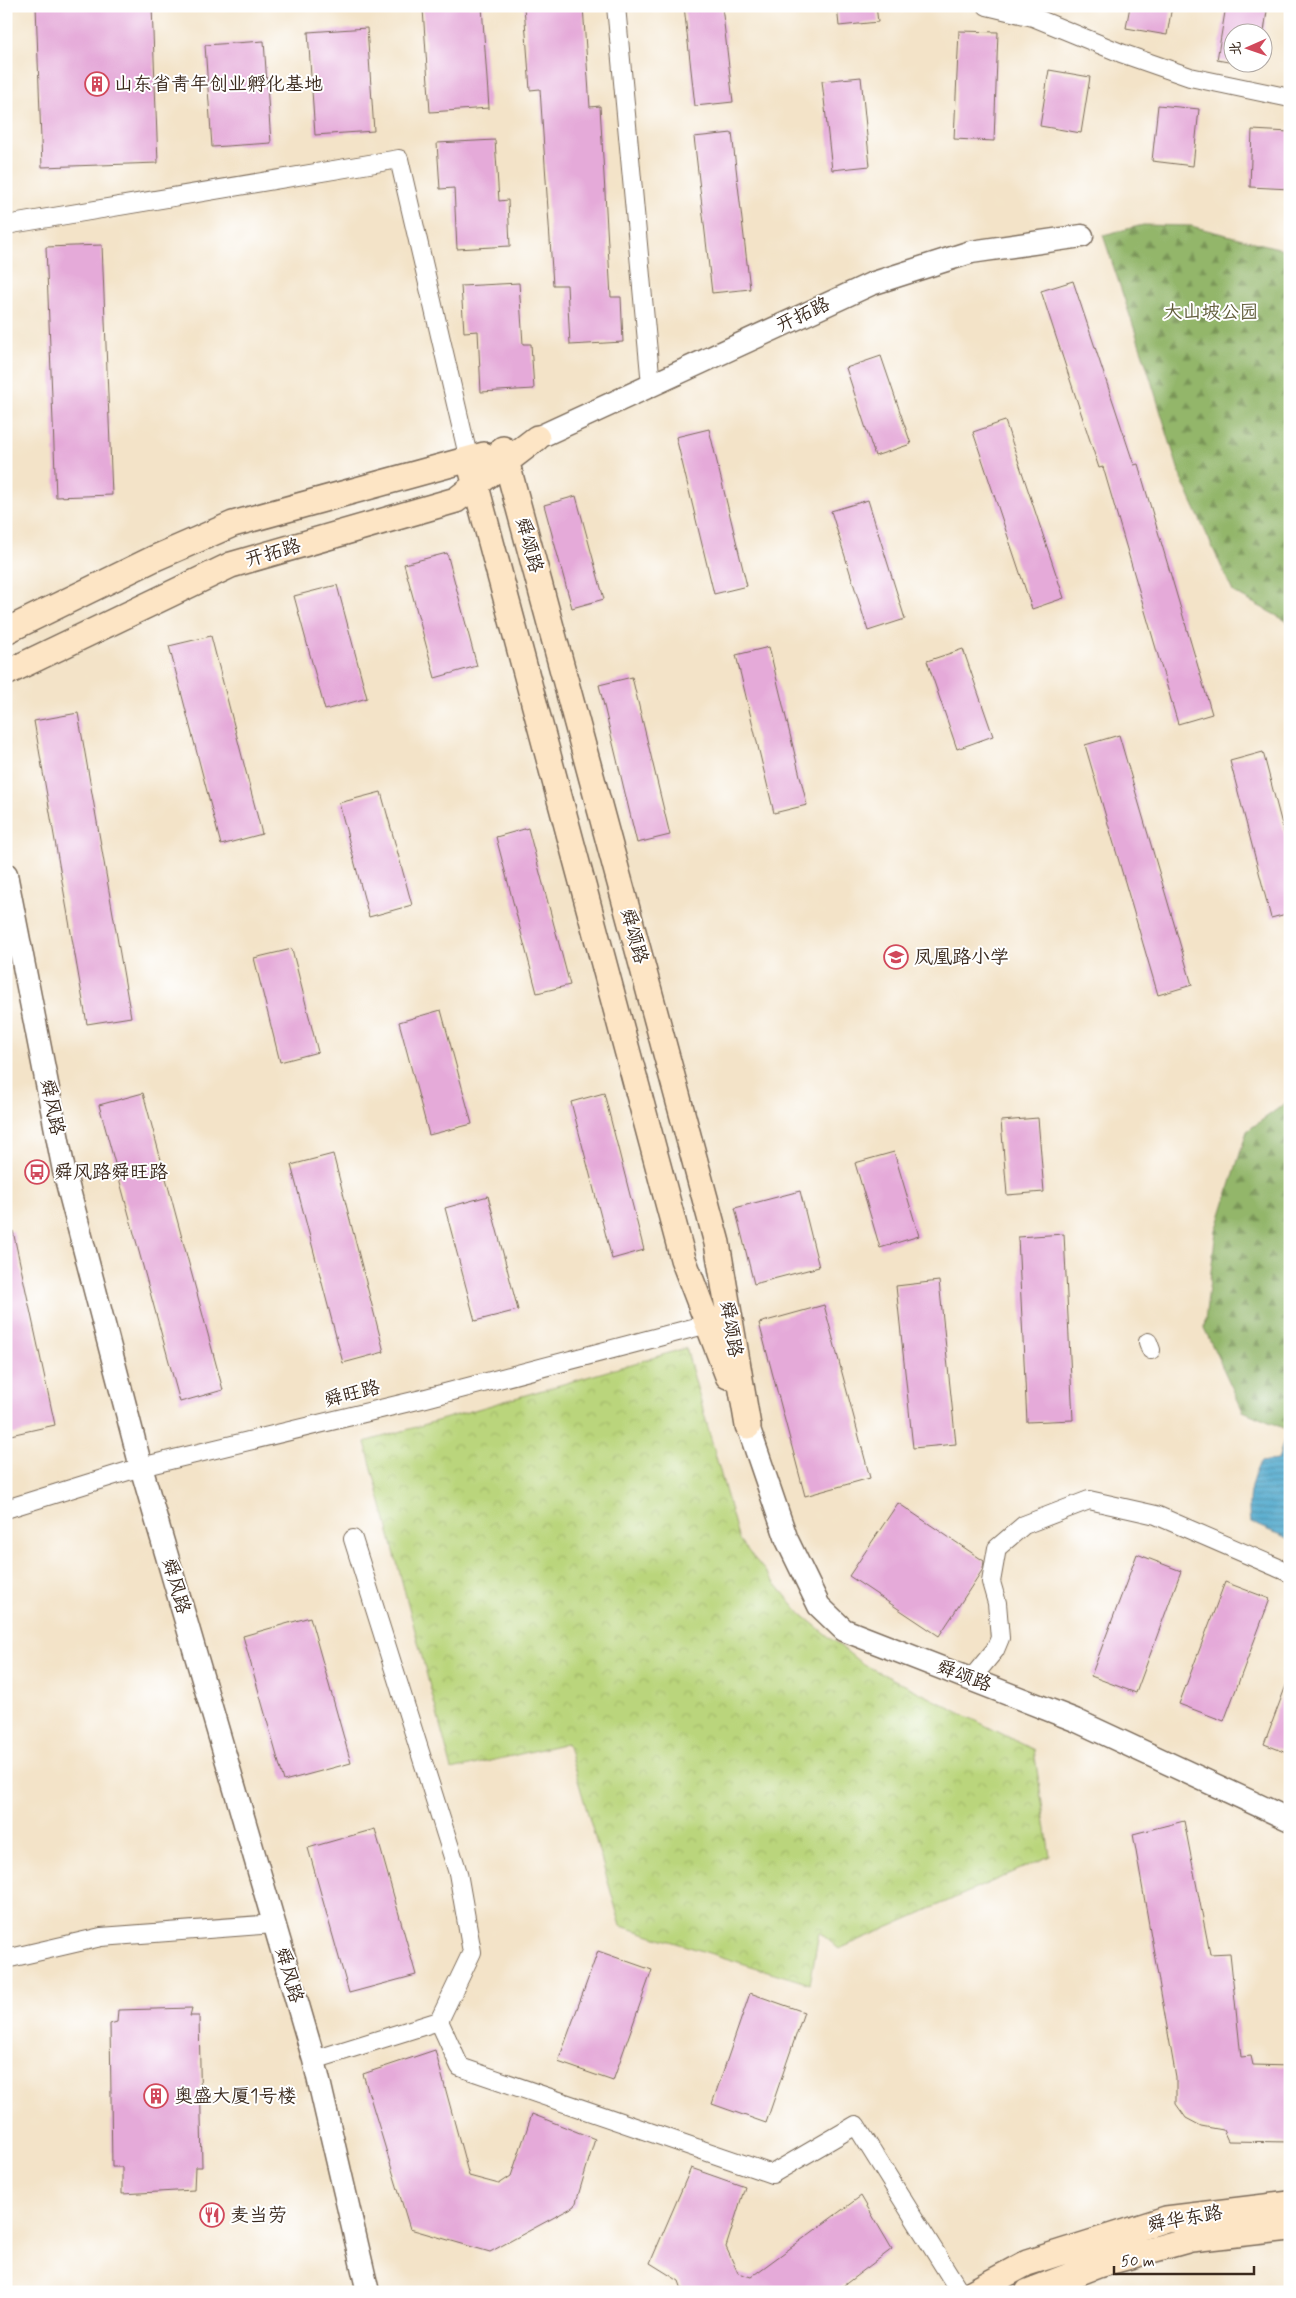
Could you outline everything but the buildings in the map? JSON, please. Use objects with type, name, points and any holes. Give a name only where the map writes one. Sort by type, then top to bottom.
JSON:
[{"type":"main road","name":"开拓路","points":[[6,673],[231,565],[456,500],[476,485],[505,455],[537,438]]},
{"type":"main road","name":"开拓路","points":[[6,631],[153,560],[233,524],[469,460],[505,455]]},
{"type":"main road","name":"舜颂路","points":[[505,455],[717,1243],[748,1426]]},
{"type":"main road","name":"舜颂路","points":[[469,460],[683,1258],[748,1426]]},
{"type":"main road","name":"舜华东路","points":[[973,2292],[1027,2263],[1166,2219],[1290,2204]]},
{"type":"main road","name":"舜华东路","points":[[1028,2292],[1098,2265],[1191,2239],[1290,2228]]},
{"type":"street","points":[[616,6],[651,385]]},
{"type":"street","points":[[987,6],[1033,17],[1121,53],[1190,77],[1290,98]]},
{"type":"street","points":[[6,225],[399,159],[469,460]]},
{"type":"street","name":"开拓路","points":[[537,438],[872,284],[971,252],[1082,236]]},
{"type":"street","name":"舜风路","points":[[6,874],[64,1170],[141,1468],[314,2060],[368,2292]]},
{"type":"street","name":"舜旺路","points":[[6,1509],[141,1468],[426,1398],[708,1324]]},
{"type":"street","name":"舜颂路","points":[[748,1426],[787,1540],[819,1606],[844,1630],[1075,1720],[1290,1820]]},
{"type":"street","points":[[970,1679],[995,1650],[1000,1638],[997,1604],[991,1582],[997,1548],[1024,1525],[1088,1500],[1156,1515],[1290,1573]]},
{"type":"street","points":[[314,2060],[439,2021],[472,1952],[458,1873],[353,1539]]},
{"type":"street","points":[[6,1959],[101,1937],[274,1924]]},
{"type":"street","points":[[439,2021],[460,2067],[772,2174],[856,2124],[960,2292]]},
{"type":"green space","name":"大山坡公园","points":[[1143,225],[1191,226],[1290,251],[1290,623],[1233,592],[1181,478],[1103,235]]},
{"type":"green space","points":[[1290,1100],[1290,1431],[1243,1411],[1204,1328],[1216,1231],[1247,1131]]},
{"type":"green space","points":[[686,1348],[739,1540],[801,1614],[861,1663],[1034,1750],[1050,1856],[839,1949],[819,1932],[810,1984],[621,1926],[567,1743],[452,1770],[365,1442]]},
{"type":"water","points":[[1287,1430],[1290,1431],[1290,1539],[1250,1522],[1249,1506],[1252,1484],[1260,1462],[1278,1460]]},
{"type":"place","name":"山东省青年创业孵化基地","points":[[97,84]]},
{"type":"place","name":"凤凰路小学","points":[[896,957]]},
{"type":"place","name":"舜风路舜旺路","points":[[37,1172]]},
{"type":"place","name":"奥盛大厦1号楼","points":[[156,2096]]},
{"type":"place","name":"麦当劳","points":[[212,2215]]}]
